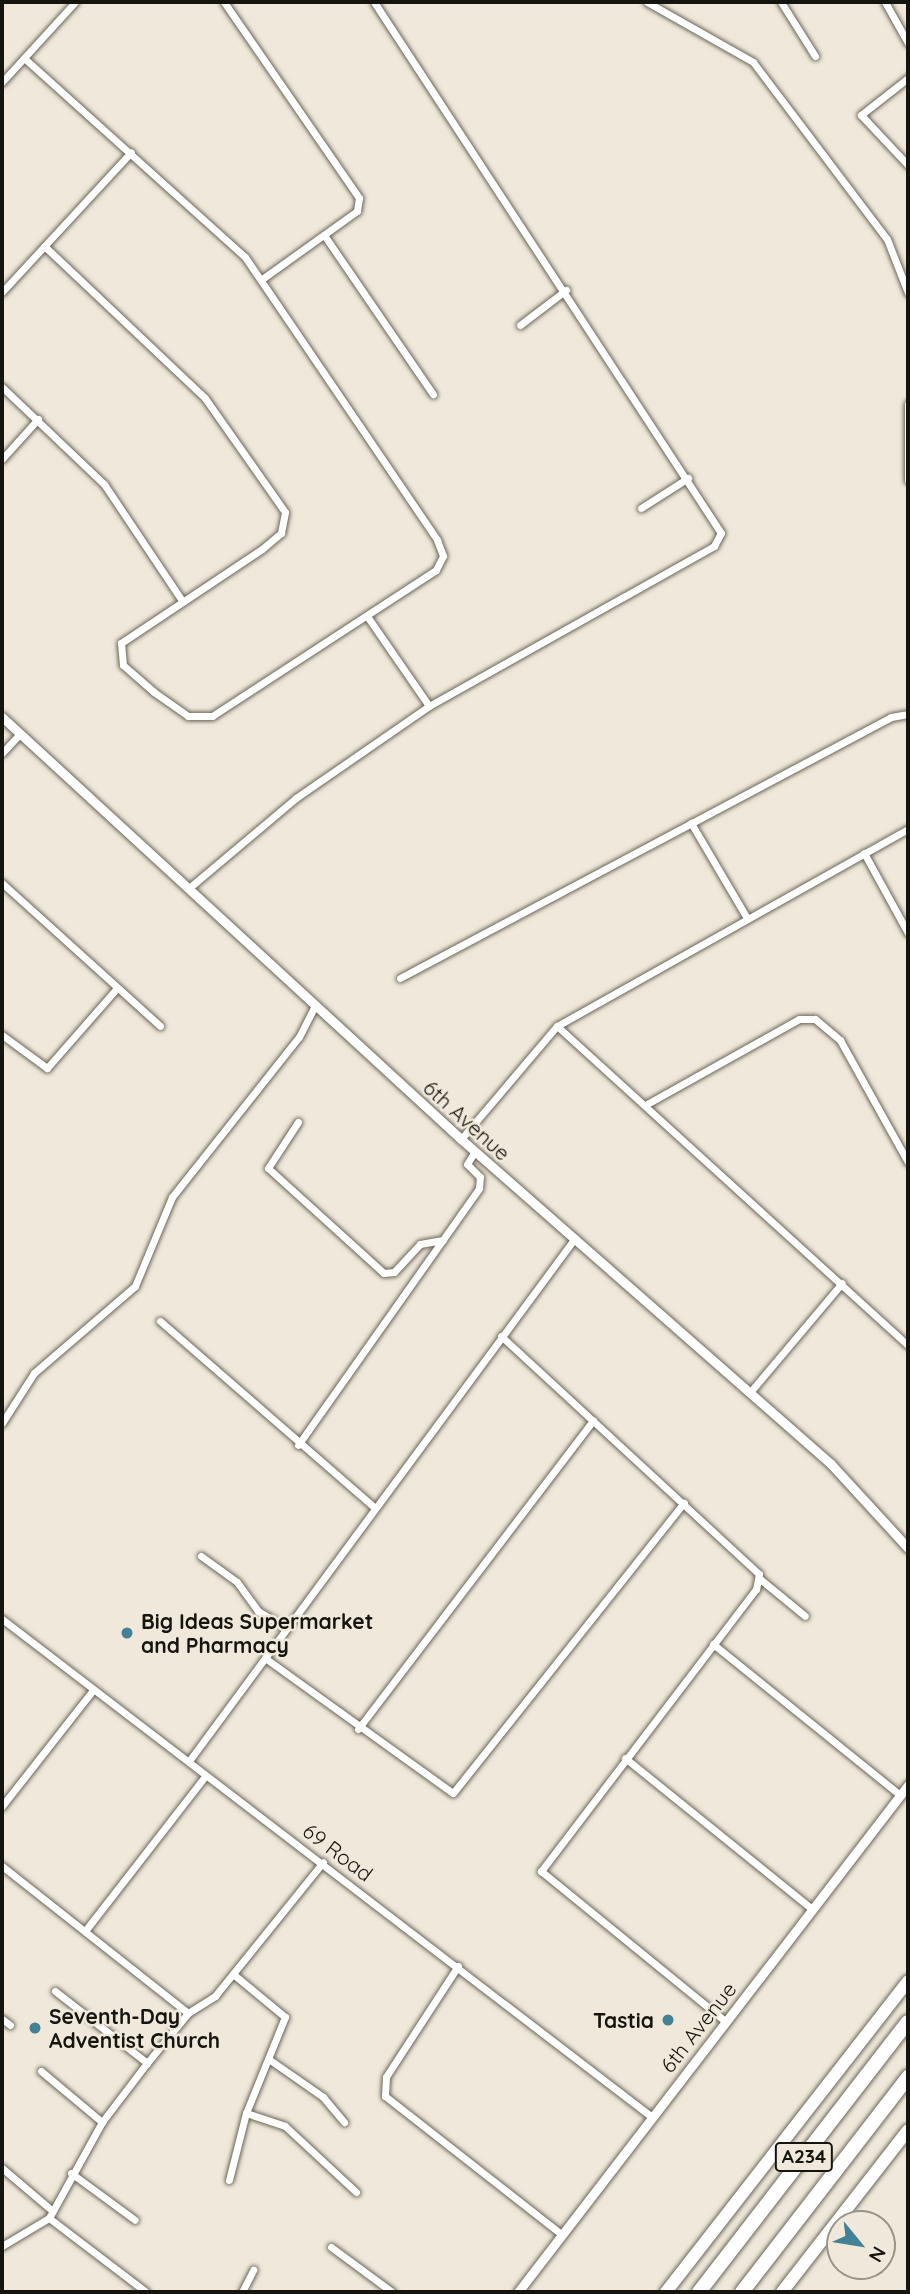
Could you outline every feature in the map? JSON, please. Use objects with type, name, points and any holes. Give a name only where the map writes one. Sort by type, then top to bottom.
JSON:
[{"type":"highway","points":[[666,2292],[908,1981]]},
{"type":"highway","name":"A234","points":[[699,2292],[908,2022]]},
{"type":"highway","name":"A234","points":[[742,2292],[908,2077]]},
{"type":"highway","points":[[782,2292],[908,2130]]},
{"type":"highway","points":[[655,2292],[692,2259]]},
{"type":"street","points":[[2,82],[75,2]]},
{"type":"street","points":[[224,2],[359,198],[357,211],[261,279]]},
{"type":"street","points":[[189,888],[296,799],[429,706],[714,546],[720,527],[374,2]]},
{"type":"street","points":[[647,2],[753,62],[887,239],[908,293]]},
{"type":"street","points":[[781,2],[815,57]]},
{"type":"street","points":[[885,2],[908,43]]},
{"type":"street","points":[[24,58],[204,214],[261,279],[441,547],[436,570],[202,718],[154,692],[118,657],[127,637],[281,533],[285,512],[205,398],[44,246]]},
{"type":"street","points":[[908,78],[861,115],[908,164]]},
{"type":"street","points":[[2,292],[131,152]]},
{"type":"street","points":[[324,235],[433,394]]},
{"type":"street","points":[[520,325],[566,290]]},
{"type":"street","points":[[2,387],[104,484],[181,599]]},
{"type":"street","points":[[908,404],[908,480]]},
{"type":"street","points":[[2,460],[38,419]]},
{"type":"street","points":[[641,509],[688,478]]},
{"type":"street","points":[[367,616],[429,706]]},
{"type":"street","points":[[400,978],[691,823],[908,714]]},
{"type":"street","name":"6th Avenue","points":[[2,717],[461,1139],[831,1464],[908,1548]]},
{"type":"street","points":[[2,753],[20,734]]},
{"type":"street","points":[[691,823],[747,918]]},
{"type":"street","points":[[461,1139],[557,1026],[908,829]]},
{"type":"street","points":[[864,853],[908,933]]},
{"type":"street","points":[[2,883],[160,1026]]},
{"type":"street","points":[[2,1035],[47,1068],[117,988]]},
{"type":"street","points":[[2,1423],[34,1373],[135,1286],[173,1197],[299,1037],[315,1006]]},
{"type":"street","points":[[647,1104],[799,1019],[815,1019],[840,1040],[908,1162]]},
{"type":"street","points":[[557,1026],[647,1104],[908,1345]]},
{"type":"street","points":[[298,1122],[268,1168],[384,1273],[394,1272],[420,1244],[444,1240]]},
{"type":"street","points":[[298,1445],[479,1188],[480,1177],[467,1161],[475,1151]]},
{"type":"street","points":[[189,1761],[575,1238]]},
{"type":"street","points":[[751,1391],[842,1283]]},
{"type":"street","points":[[160,1321],[298,1445],[374,1507]]},
{"type":"street","points":[[501,1336],[684,1503],[760,1579],[805,1616]]},
{"type":"street","points":[[358,1729],[593,1420]]},
{"type":"street","points":[[265,1658],[446,1793],[458,1791],[684,1503]]},
{"type":"street","points":[[201,1556],[237,1582],[258,1611],[286,1628]]},
{"type":"street","points":[[725,2021],[544,1879],[543,1863],[713,1644],[760,1579]]},
{"type":"street","name":"69 Road","points":[[2,1619],[323,1862],[652,2117]]},
{"type":"street","points":[[713,1644],[900,1795]]},
{"type":"street","points":[[2,1806],[93,1690]]},
{"type":"street","points":[[625,1758],[813,1909]]},
{"type":"street","points":[[85,1931],[206,1775]]},
{"type":"street","name":"6th Avenue","points":[[518,2292],[908,1785]]},
{"type":"street","points":[[49,2218],[50,2208],[102,2122],[147,2063],[188,2013],[208,2004],[323,1862]]},
{"type":"street","points":[[2,1866],[188,2013]]},
{"type":"street","points":[[458,1966],[386,2077],[385,2096],[562,2235]]},
{"type":"street","points":[[229,2180],[246,2113],[285,2024],[283,2011],[233,1974]]},
{"type":"street","points":[[55,1991],[147,2063]]},
{"type":"street","points":[[2,2019],[10,2025]]},
{"type":"street","points":[[270,2060],[323,2097],[344,2122]]},
{"type":"street","points":[[41,2071],[102,2122]]},
{"type":"street","points":[[246,2113],[285,2126],[356,2192]]},
{"type":"street","points":[[2,2168],[50,2208]]},
{"type":"street","points":[[71,2173],[135,2220]]},
{"type":"street","points":[[2,2246],[49,2218]]},
{"type":"street","points":[[49,2218],[146,2292]]},
{"type":"street","points":[[331,2247],[392,2292]]},
{"type":"street","points":[[243,2292],[253,2270]]},
{"type":"place","name":"Big Ideas Supermarket and Pharmacy","points":[[127,1633]]},
{"type":"place","name":"Tastia","points":[[668,2020]]},
{"type":"place","name":"Seventh-Day Adventist Church","points":[[35,2028]]}]
